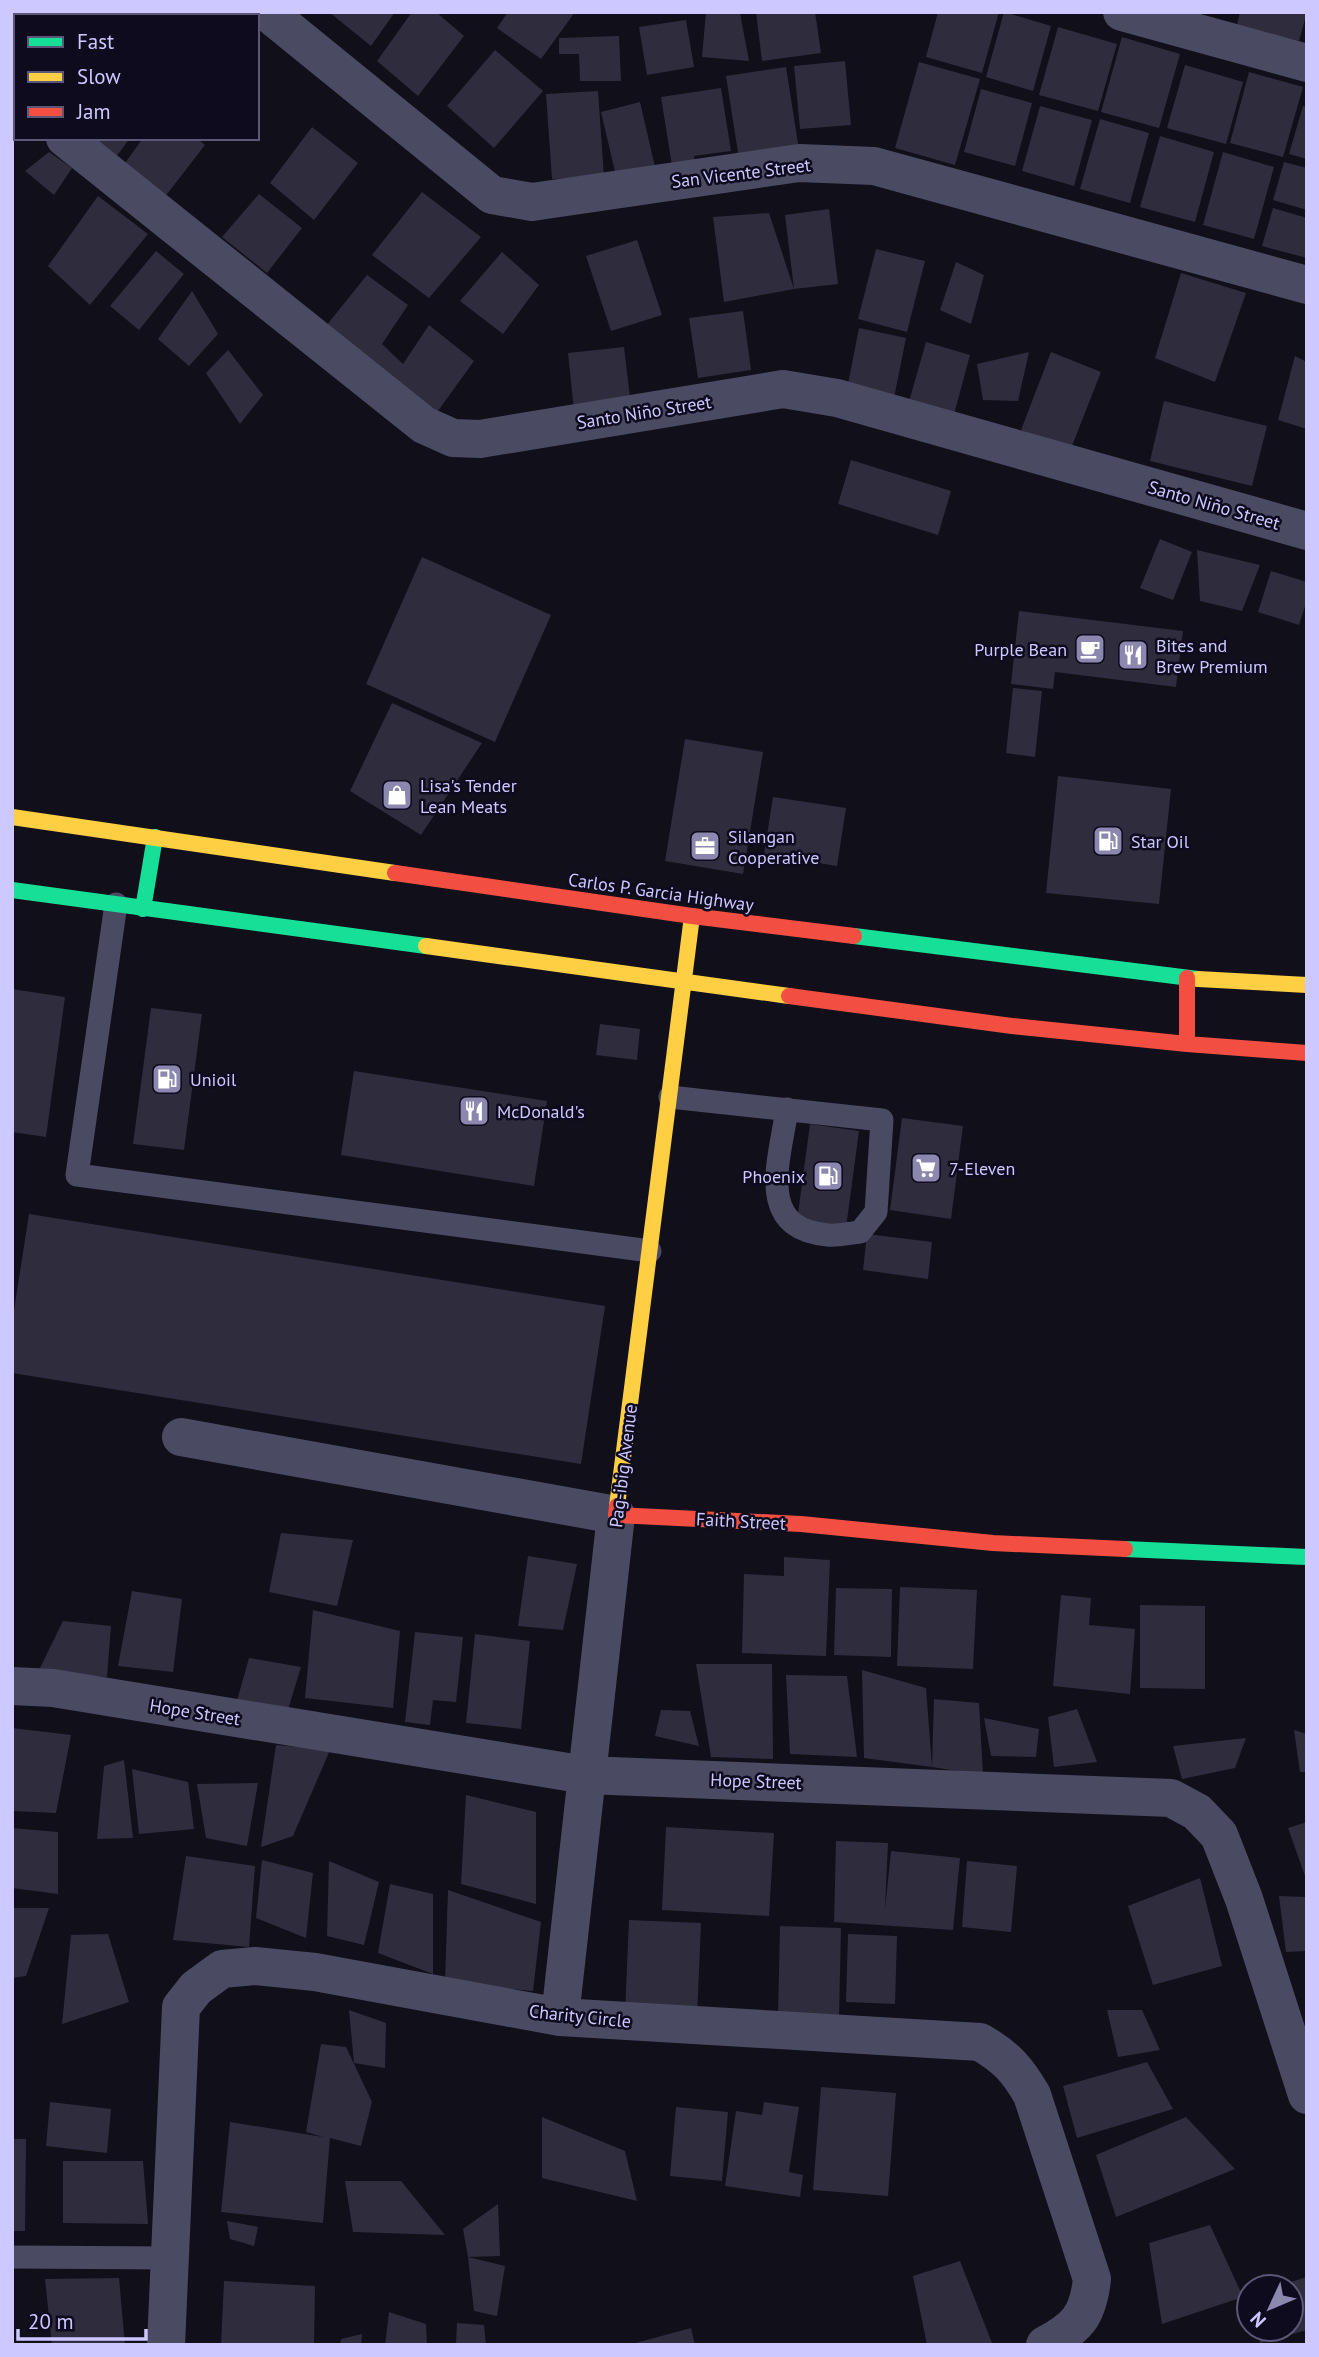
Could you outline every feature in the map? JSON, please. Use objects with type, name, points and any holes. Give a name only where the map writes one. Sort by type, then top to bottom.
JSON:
[{"type":"main road","name":"Carlos P. Garcia Highway","points":[[12,817],[692,916],[1187,978],[1307,985]]},
{"type":"main road","points":[[143,909],[155,837]]},
{"type":"main road","points":[[12,890],[1012,1026],[1307,1053]]},
{"type":"main road","name":"Pag-ibig Avenue","points":[[616,1515],[692,916]]},
{"type":"main road","points":[[1187,978],[1187,1044]]},
{"type":"main road","name":"Faith Street","points":[[616,1515],[801,1524],[993,1544],[1307,1557]]},
{"type":"street","name":"San Vicente Street","points":[[267,12],[492,195],[533,202],[799,163],[874,166],[1307,285]]},
{"type":"street","points":[[1142,15],[1307,63]]},
{"type":"street","name":"Santo Niño Street","points":[[68,140],[424,425],[453,438],[480,439],[783,389],[837,398],[1307,531]]},
{"type":"street","name":"Faith Street","points":[[181,1437],[616,1515]]},
{"type":"street","name":"Pag-ibig Avenue","points":[[560,2017],[616,1515]]},
{"type":"street","name":"Hope Street","points":[[12,1686],[53,1688],[586,1775],[1171,1798],[1198,1812],[1219,1835],[1248,1912],[1307,2095]]},
{"type":"street","name":"Charity Circle","points":[[166,2345],[181,2007],[196,1988],[222,1969],[255,1965],[315,1972],[560,2017],[979,2042],[999,2053],[1019,2072],[1032,2095],[1092,2279],[1087,2310],[1068,2332],[1045,2345]]},
{"type":"lane","points":[[116,904],[78,1175],[650,1251]]},
{"type":"lane","points":[[670,1097],[882,1120],[876,1212],[860,1231],[829,1235],[801,1228],[783,1215],[776,1194],[787,1110]]},
{"type":"lane","points":[[12,2257],[170,2258]]},
{"type":"building","points":[[84,12],[151,12],[150,14],[82,14]]},
{"type":"building","points":[[329,12],[395,12],[371,46]]},
{"type":"building","points":[[412,12],[436,12],[464,36],[418,96],[377,61]]},
{"type":"building","points":[[508,12],[575,12],[541,59],[497,28]]},
{"type":"building","points":[[706,12],[740,13],[749,61],[702,57]]},
{"type":"building","points":[[756,12],[815,12],[821,53],[762,61]]},
{"type":"building","points":[[938,12],[999,12],[982,73],[926,57]]},
{"type":"building","points":[[1004,12],[1051,26],[1033,91],[986,77]]},
{"type":"building","points":[[1240,12],[1307,12],[1299,41],[1237,25]]},
{"type":"building","points":[[686,20],[694,67],[647,75],[639,27]]},
{"type":"building","points":[[1058,27],[1117,44],[1098,111],[1039,95]]},
{"type":"building","points":[[619,36],[621,81],[580,81],[579,54],[559,54],[559,38]]},
{"type":"building","points":[[1122,37],[1180,54],[1159,128],[1101,112]]},
{"type":"building","points":[[495,50],[543,91],[494,148],[447,106]]},
{"type":"building","points":[[845,61],[851,125],[800,129],[794,66]]},
{"type":"building","points":[[919,62],[980,79],[955,165],[895,148]]},
{"type":"building","points":[[1185,65],[1243,82],[1226,144],[1167,128]]},
{"type":"building","points":[[786,67],[799,150],[739,159],[726,76]]},
{"type":"building","points":[[1249,72],[1303,87],[1283,157],[1230,143]]},
{"type":"building","points":[[721,88],[731,151],[694,156],[696,175],[674,178],[661,97]]},
{"type":"building","points":[[981,89],[1032,103],[1015,166],[964,152]]},
{"type":"building","points":[[598,91],[604,177],[552,179],[546,94]]},
{"type":"building","points":[[640,102],[655,167],[616,176],[601,112]]},
{"type":"building","points":[[1040,106],[1092,120],[1074,186],[1022,171]]},
{"type":"building","points":[[1303,106],[1307,107],[1307,159],[1289,154]]},
{"type":"building","points":[[1100,119],[1149,133],[1130,203],[1080,189]]},
{"type":"building","points":[[312,127],[358,163],[314,220],[270,183]]},
{"type":"building","points":[[1160,136],[1214,152],[1195,222],[1140,207]]},
{"type":"building","points":[[87,140],[129,140],[113,161]]},
{"type":"building","points":[[142,140],[199,140],[205,145],[164,198],[123,166]]},
{"type":"building","points":[[49,152],[72,168],[54,195],[25,171]]},
{"type":"building","points":[[1223,152],[1274,167],[1254,239],[1203,225]]},
{"type":"building","points":[[1284,162],[1307,168],[1307,210],[1273,200]]},
{"type":"building","points":[[422,192],[481,237],[429,298],[372,255]]},
{"type":"building","points":[[259,194],[302,228],[267,273],[222,237]]},
{"type":"building","points":[[98,196],[148,234],[90,305],[48,266]]},
{"type":"building","points":[[1273,208],[1307,218],[1307,258],[1262,246]]},
{"type":"building","points":[[829,209],[838,284],[794,289],[785,215]]},
{"type":"building","points":[[769,213],[794,289],[724,302],[713,217]]},
{"type":"building","points":[[637,240],[662,315],[611,331],[586,256]]},
{"type":"building","points":[[876,249],[925,261],[907,332],[858,319]]},
{"type":"building","points":[[156,251],[184,274],[139,330],[110,306]]},
{"type":"building","points":[[502,252],[539,285],[503,334],[460,301]]},
{"type":"building","points":[[956,262],[984,275],[971,324],[940,310]]},
{"type":"building","points":[[1181,273],[1246,293],[1215,382],[1155,358]]},
{"type":"building","points":[[367,275],[408,305],[382,344],[403,364],[429,325],[474,361],[435,415],[326,326]]},
{"type":"building","points":[[192,291],[218,334],[189,366],[158,339]]},
{"type":"building","points":[[743,311],[751,370],[698,378],[689,318]]},
{"type":"building","points":[[859,328],[906,338],[894,398],[847,389]]},
{"type":"building","points":[[926,342],[970,355],[953,418],[908,405]]},
{"type":"building","points":[[624,347],[631,406],[574,411],[568,353]]},
{"type":"building","points":[[228,350],[263,395],[240,424],[206,373]]},
{"type":"building","points":[[1029,352],[1018,401],[983,400],[977,364]]},
{"type":"building","points":[[1051,352],[1101,372],[1070,451],[1021,430]]},
{"type":"building","points":[[1295,356],[1307,362],[1307,429],[1278,420]]},
{"type":"building","points":[[1164,401],[1267,426],[1252,486],[1150,461]]},
{"type":"building","points":[[851,460],[951,491],[938,535],[838,504]]},
{"type":"building","points":[[1160,539],[1192,552],[1173,600],[1140,588]]},
{"type":"building","points":[[1197,550],[1260,565],[1242,611],[1200,601]]},
{"type":"building","points":[[422,557],[551,615],[495,742],[366,684]]},
{"type":"building","points":[[1271,571],[1307,582],[1307,600],[1299,625],[1258,612]]},
{"type":"building","points":[[1019,611],[1183,631],[1176,687],[1055,672],[1053,689],[1011,684]]},
{"type":"building","points":[[1013,688],[1042,691],[1035,757],[1006,753]]},
{"type":"building","points":[[392,703],[482,743],[421,835],[350,791]]},
{"type":"building","points":[[685,739],[763,752],[743,874],[665,861]]},
{"type":"building","name":"Star Oil","points":[[1058,776],[1171,789],[1159,904],[1046,893]]},
{"type":"building","points":[[773,797],[846,808],[837,866],[764,854]]},
{"type":"building","points":[[12,989],[65,997],[46,1137],[12,1132]]},
{"type":"building","name":"Unioil","points":[[151,1008],[202,1014],[184,1150],[133,1144]]},
{"type":"building","points":[[600,1024],[640,1029],[637,1060],[596,1055]]},
{"type":"building","points":[[354,1071],[547,1101],[534,1186],[341,1155]]},
{"type":"building","points":[[902,1118],[963,1126],[951,1219],[890,1210]]},
{"type":"building","name":"Phoenix","points":[[810,1124],[859,1131],[846,1228],[797,1221]]},
{"type":"building","points":[[29,1214],[605,1306],[581,1464],[12,1373],[12,1323]]},
{"type":"building","points":[[867,1234],[932,1242],[928,1279],[863,1270]]},
{"type":"building","points":[[281,1533],[353,1540],[337,1606],[269,1592]]},
{"type":"building","points":[[528,1556],[577,1564],[563,1630],[518,1626]]},
{"type":"building","points":[[784,1557],[830,1560],[826,1656],[742,1653],[744,1574],[784,1576]]},
{"type":"building","points":[[900,1587],[977,1590],[973,1669],[897,1666]]},
{"type":"building","points":[[836,1588],[892,1589],[891,1657],[834,1655]]},
{"type":"building","points":[[132,1591],[182,1599],[173,1672],[118,1666]]},
{"type":"building","points":[[1061,1595],[1091,1598],[1089,1625],[1135,1629],[1130,1694],[1053,1686]]},
{"type":"building","points":[[1140,1605],[1205,1606],[1205,1689],[1140,1688]]},
{"type":"building","points":[[313,1610],[400,1631],[393,1708],[305,1698]]},
{"type":"building","points":[[63,1621],[111,1626],[107,1677],[38,1672]]},
{"type":"building","points":[[415,1632],[463,1637],[456,1702],[433,1700],[430,1725],[405,1722]]},
{"type":"building","points":[[475,1634],[530,1641],[521,1729],[466,1723]]},
{"type":"building","points":[[249,1658],[301,1667],[287,1713],[236,1704]]},
{"type":"building","points":[[696,1664],[772,1664],[773,1759],[711,1757]]},
{"type":"building","points":[[862,1670],[926,1688],[932,1767],[864,1758]]},
{"type":"building","points":[[786,1675],[847,1676],[857,1757],[790,1754]]},
{"type":"building","points":[[934,1699],[979,1703],[983,1775],[932,1767]]},
{"type":"building","points":[[1077,1709],[1097,1762],[1054,1767],[1048,1717]]},
{"type":"building","points":[[661,1710],[690,1711],[699,1746],[655,1736]]},
{"type":"building","points":[[984,1718],[1039,1729],[1036,1757],[991,1756]]},
{"type":"building","points":[[12,1728],[71,1735],[56,1813],[12,1811]]},
{"type":"building","points":[[1294,1730],[1307,1734],[1307,1772],[1300,1772]]},
{"type":"building","points":[[1246,1738],[1235,1768],[1182,1779],[1173,1746]]},
{"type":"building","points":[[276,1745],[330,1750],[293,1836],[261,1847]]},
{"type":"building","points":[[124,1760],[133,1838],[97,1839],[104,1766]]},
{"type":"building","points":[[132,1769],[188,1782],[194,1829],[139,1834]]},
{"type":"building","points":[[258,1783],[247,1846],[206,1838],[197,1784]]},
{"type":"building","points":[[466,1795],[536,1812],[536,1904],[461,1884]]},
{"type":"building","points":[[1307,1822],[1307,1875],[1305,1876],[1288,1828]]},
{"type":"building","points":[[666,1827],[774,1833],[769,1916],[662,1910]]},
{"type":"building","points":[[12,1828],[58,1832],[58,1894],[12,1888]]},
{"type":"building","points":[[836,1841],[888,1843],[885,1910],[891,1851],[960,1858],[953,1930],[834,1922]]},
{"type":"building","points":[[186,1856],[255,1866],[249,1947],[173,1940]]},
{"type":"building","points":[[262,1860],[313,1873],[306,1938],[256,1918]]},
{"type":"building","points":[[329,1861],[379,1882],[364,1945],[327,1936]]},
{"type":"building","points":[[967,1861],[1017,1866],[1011,1932],[962,1927]]},
{"type":"building","points":[[1200,1878],[1222,1966],[1153,1985],[1128,1906]]},
{"type":"building","points":[[390,1884],[433,1894],[433,1974],[378,1953]]},
{"type":"building","points":[[448,1890],[541,1922],[533,1991],[445,1983]]},
{"type":"building","points":[[1279,1896],[1305,1897],[1307,1951],[1286,1952]]},
{"type":"building","points":[[12,1908],[49,1908],[26,1976],[12,1978]]},
{"type":"building","points":[[629,1920],[701,1923],[697,2017],[625,2014]]},
{"type":"building","points":[[780,1926],[841,1928],[839,2018],[778,2016]]},
{"type":"building","points":[[108,1934],[129,2002],[62,2024],[71,1935]]},
{"type":"building","points":[[848,1934],[897,1936],[895,2004],[846,2002]]},
{"type":"building","points":[[349,2010],[386,2023],[385,2068],[354,2063]]},
{"type":"building","points":[[1107,2010],[1142,2010],[1160,2050],[1118,2057]]},
{"type":"building","points":[[321,2044],[346,2047],[372,2102],[361,2146],[330,2138],[323,2223],[221,2212],[230,2122],[323,2137],[306,2132]]},
{"type":"building","points":[[1147,2062],[1173,2109],[1077,2138],[1063,2086]]},
{"type":"building","points":[[821,2087],[896,2093],[888,2196],[813,2190]]},
{"type":"building","points":[[50,2102],[111,2109],[107,2153],[46,2146]]},
{"type":"building","points":[[764,2102],[799,2107],[789,2172],[803,2175],[800,2197],[725,2186],[736,2111],[762,2115]]},
{"type":"building","points":[[676,2107],[728,2112],[722,2181],[670,2176]]},
{"type":"building","points":[[542,2117],[625,2151],[637,2201],[542,2178]]},
{"type":"building","points":[[1186,2117],[1235,2169],[1116,2217],[1096,2155]]},
{"type":"building","points":[[12,2139],[26,2139],[25,2231],[12,2231]]},
{"type":"building","points":[[63,2161],[143,2161],[148,2224],[63,2223]]},
{"type":"building","points":[[345,2181],[401,2181],[445,2235],[353,2232]]},
{"type":"building","points":[[498,2204],[500,2256],[468,2257],[463,2229]]},
{"type":"building","points":[[227,2221],[258,2227],[254,2246],[230,2239]]},
{"type":"building","points":[[1210,2225],[1235,2280],[1235,2300],[1162,2324],[1149,2243]]},
{"type":"building","points":[[468,2257],[505,2266],[497,2316],[474,2311]]},
{"type":"building","points":[[960,2261],[992,2343],[927,2345],[913,2276]]},
{"type":"building","points":[[1307,2277],[1305,2331],[1305,2278]]},
{"type":"building","points":[[119,2278],[125,2345],[52,2345],[45,2279]]},
{"type":"building","points":[[224,2281],[315,2286],[314,2345],[221,2345]]},
{"type":"building","points":[[389,2312],[426,2324],[427,2345],[385,2345]]},
{"type":"building","points":[[457,2323],[484,2325],[486,2345],[456,2345]]},
{"type":"building","points":[[691,2328],[695,2345],[632,2345],[632,2344]]},
{"type":"building","points":[[362,2334],[361,2345],[340,2345],[341,2339]]},
{"type":"traffic: fast","points":[[143,909],[155,837]]},
{"type":"traffic: fast","points":[[12,890],[426,946]]},
{"type":"traffic: fast","points":[[854,936],[1198,979]]},
{"type":"traffic: fast","points":[[1125,1549],[1307,1557]]},
{"type":"traffic: slow","points":[[12,817],[395,873]]},
{"type":"traffic: slow","points":[[617,1506],[692,916]]},
{"type":"traffic: slow","points":[[426,946],[789,996]]},
{"type":"traffic: slow","points":[[1198,979],[1307,985]]},
{"type":"traffic: jam","points":[[395,873],[692,916],[854,936]]},
{"type":"traffic: jam","points":[[1187,978],[1187,1044]]},
{"type":"traffic: jam","points":[[789,996],[1012,1026],[1307,1053]]},
{"type":"traffic: jam","points":[[617,1506],[616,1515],[801,1524],[993,1543],[1125,1549]]},
{"type":"place","name":"Purple Bean","points":[[1090,649]]},
{"type":"place","name":"Bites and Brew Premium","points":[[1133,655]]},
{"type":"place","name":"Lisa's Tender Lean Meats","points":[[397,795]]},
{"type":"place","name":"Star Oil","points":[[1108,841]]},
{"type":"place","name":"Silangan Cooperative","points":[[705,846]]},
{"type":"place","name":"Unioil","points":[[167,1079]]},
{"type":"place","name":"McDonald's","points":[[474,1111]]},
{"type":"place","name":"7-Eleven","points":[[926,1168]]},
{"type":"place","name":"Phoenix","points":[[828,1176]]}]
